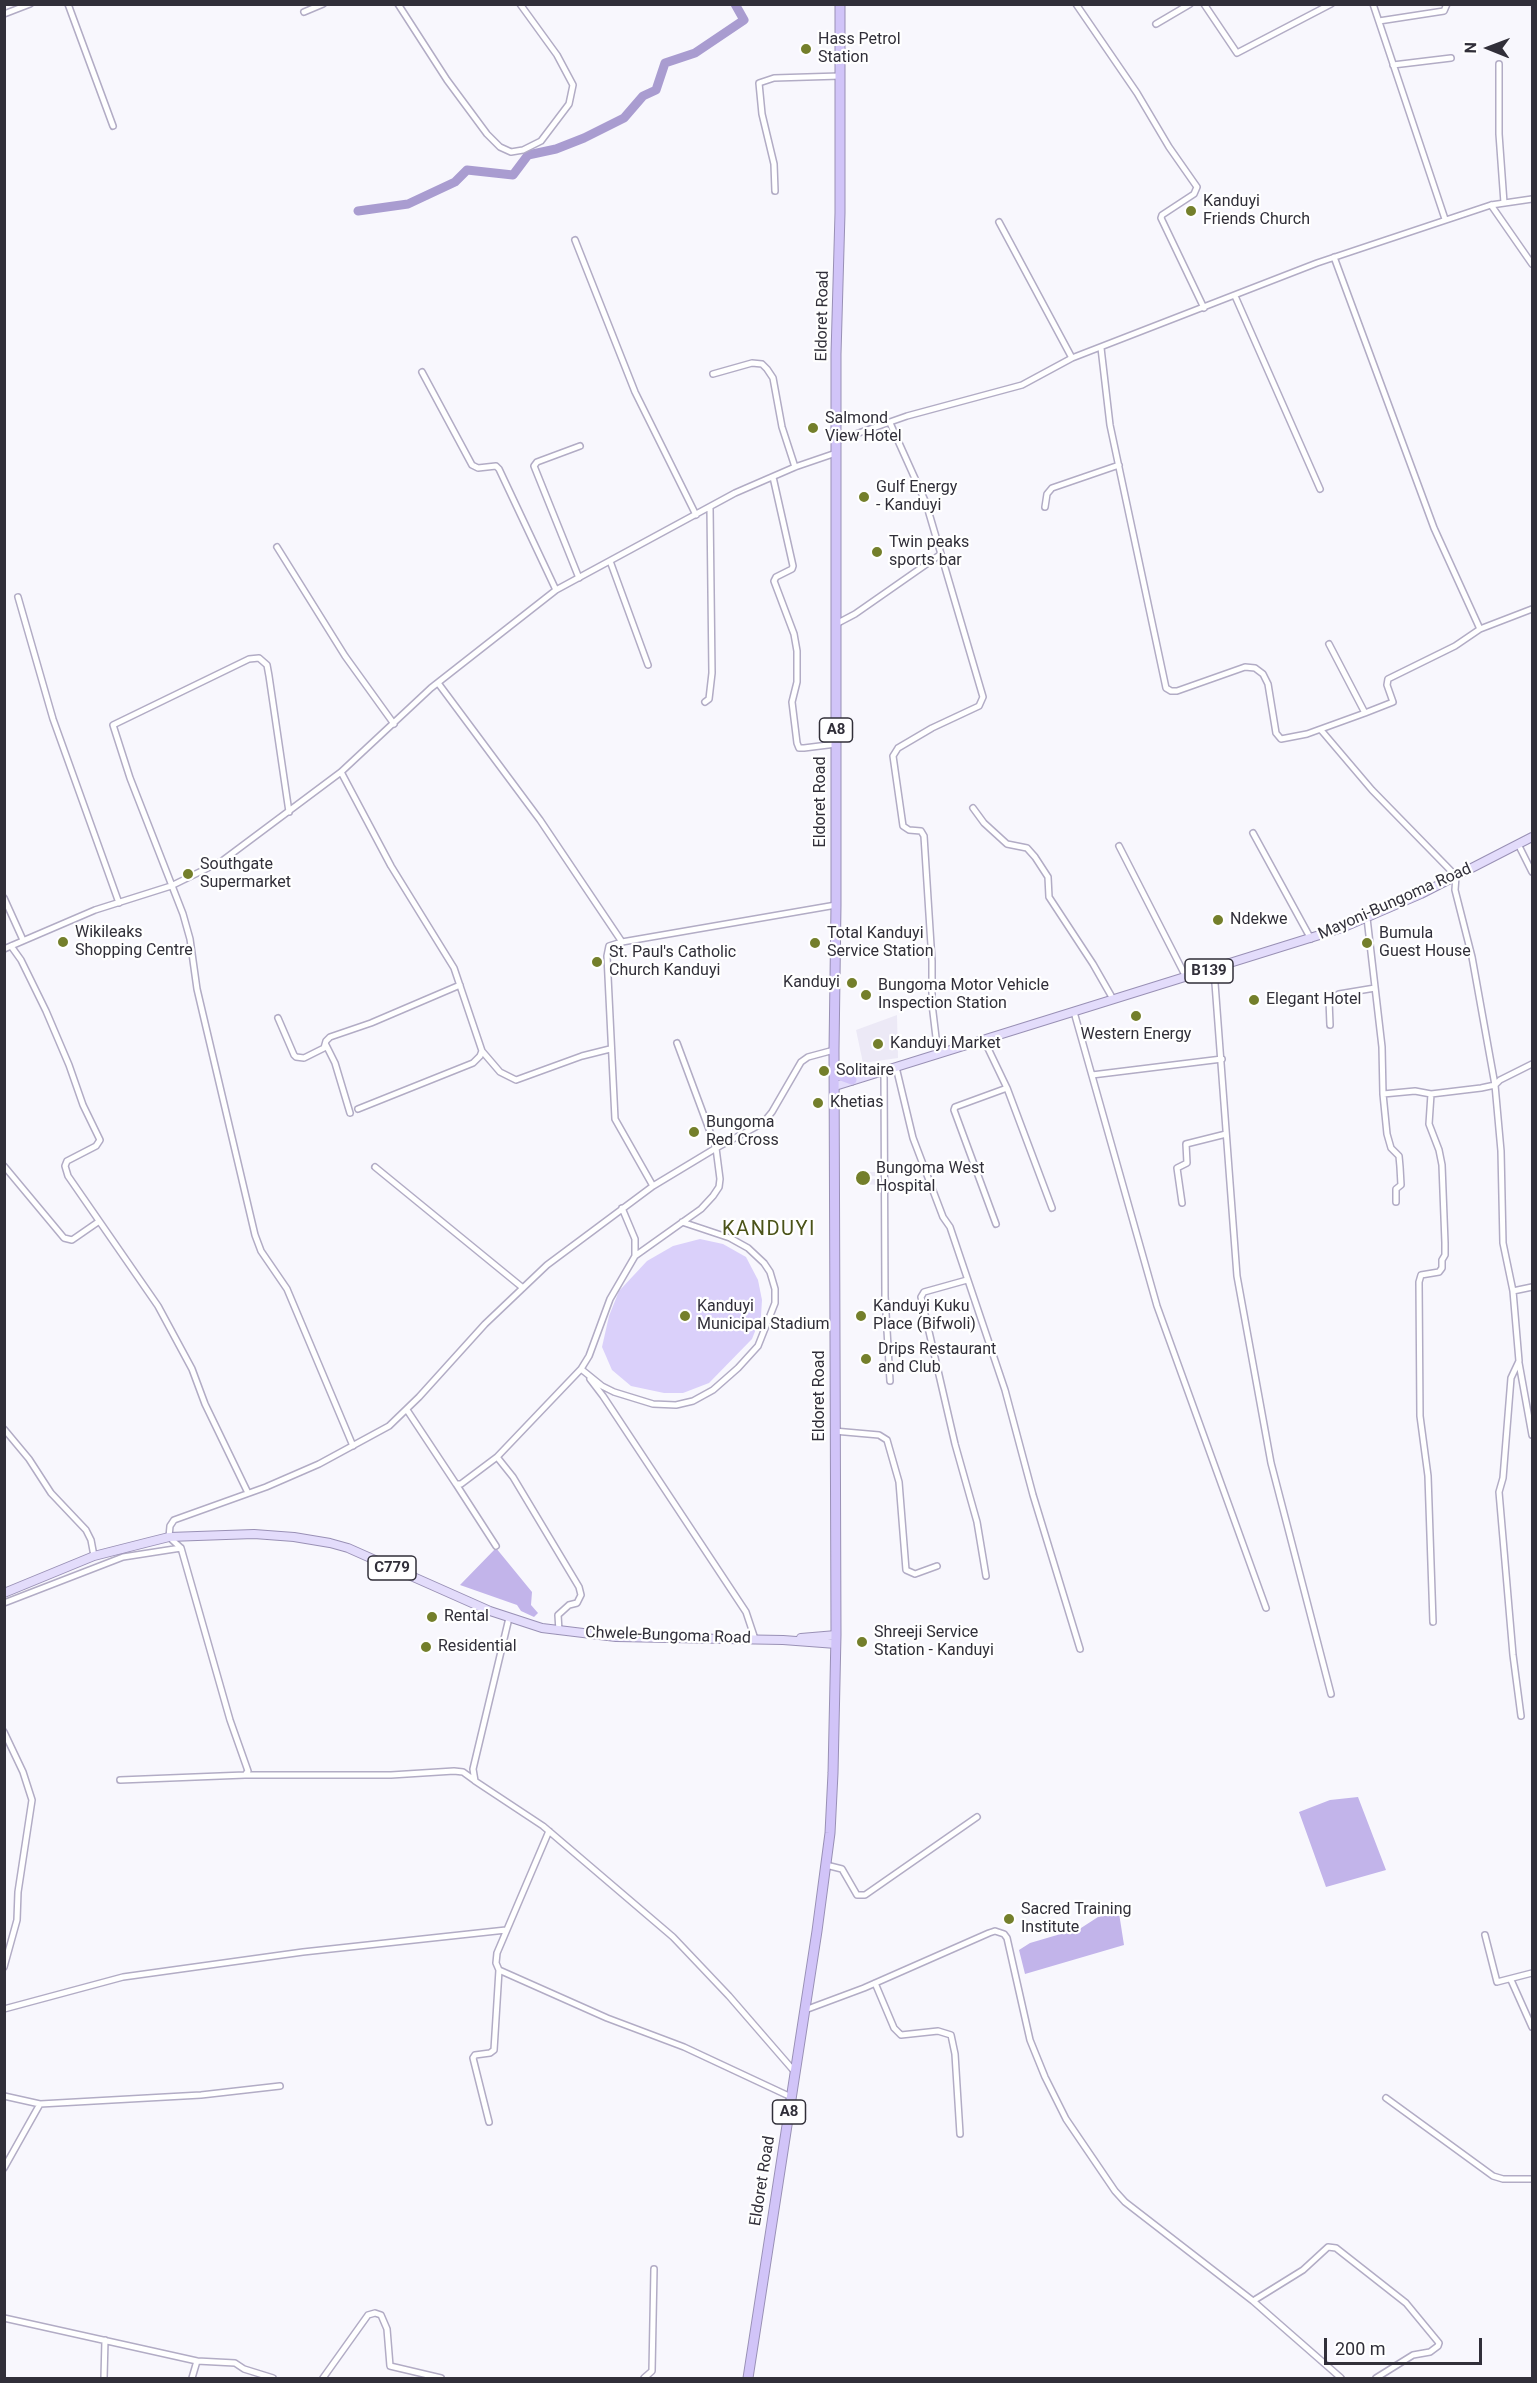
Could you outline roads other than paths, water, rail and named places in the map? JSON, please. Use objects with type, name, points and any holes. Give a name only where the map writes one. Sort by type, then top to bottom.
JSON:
[{"type":"highway","name":"Eldoret Road","points":[[748,2379],[826,1865],[833,1773],[836,441],[840,4]]},
{"type":"highway","points":[[834,1068],[841,1076],[852,1080]]},
{"type":"main road","name":"Mayoni-Bungoma Road","points":[[874,1075],[1311,939],[1367,918],[1533,837]]},
{"type":"main road","points":[[835,1089],[852,1080],[874,1075]]},
{"type":"main road","points":[[835,1089],[874,1075]]},
{"type":"main road","name":"Chwele-Bungoma Road","points":[[8,1591],[94,1556],[169,1537],[254,1534],[330,1543],[348,1548],[508,1618],[559,1631],[649,1638],[834,1640]]},
{"type":"street","points":[[4,14],[30,4]]},
{"type":"street","points":[[68,4],[113,126]]},
{"type":"street","points":[[304,12],[323,4]]},
{"type":"street","points":[[398,4],[447,80],[487,134],[500,147],[511,152],[531,147],[541,141],[569,104],[573,85],[556,55],[520,4]]},
{"type":"street","points":[[1076,4],[1197,187],[1194,194],[1162,215],[1161,218],[1204,308]]},
{"type":"street","points":[[1156,24],[1190,4]]},
{"type":"street","points":[[1204,4],[1237,54],[1331,4]]},
{"type":"street","points":[[1373,4],[1445,219]]},
{"type":"street","points":[[1378,21],[1444,10],[1447,4]]},
{"type":"street","points":[[1393,65],[1451,58]]},
{"type":"street","points":[[1499,64],[1499,134],[1504,203]]},
{"type":"street","points":[[775,191],[774,164],[762,114],[759,83],[774,78],[840,76]]},
{"type":"street","points":[[836,441],[1022,385],[1072,358],[1335,257],[1491,205],[1533,199]]},
{"type":"street","points":[[1491,205],[1533,264]]},
{"type":"street","points":[[999,222],[1072,358]]},
{"type":"street","points":[[575,240],[635,392],[696,515]]},
{"type":"street","points":[[1335,257],[1434,528],[1480,629]]},
{"type":"street","points":[[1236,296],[1320,489]]},
{"type":"street","points":[[1101,348],[1110,425],[1166,688],[1177,691],[1251,666],[1259,670],[1268,684],[1277,736],[1285,739],[1321,730],[1393,702],[1387,685],[1388,679],[1455,646],[1480,629],[1533,609]]},
{"type":"street","points":[[713,374],[752,363],[762,364],[767,369],[773,378],[782,427],[795,467]]},
{"type":"street","points":[[422,372],[472,465],[478,468],[496,466],[499,469],[556,590]]},
{"type":"street","points":[[890,423],[926,503],[983,701],[979,706],[932,728],[898,748],[894,751],[892,762],[903,826],[909,830],[921,831],[924,836],[932,961],[932,1004],[938,1054]]},
{"type":"street","points":[[579,578],[534,466],[537,462],[580,446]]},
{"type":"street","points":[[4,949],[95,910],[171,886],[222,861],[341,772],[438,683],[556,590],[735,493],[795,467],[836,453]]},
{"type":"street","points":[[1046,507],[1047,495],[1052,488],[1119,465]]},
{"type":"street","points":[[773,477],[793,566],[792,569],[776,577],[774,581],[794,634],[797,651],[797,682],[792,702],[797,743],[800,748],[836,744]]},
{"type":"street","points":[[705,702],[709,699],[711,673],[710,508]]},
{"type":"street","points":[[277,547],[345,656],[394,724]]},
{"type":"street","points":[[836,624],[855,614],[941,554]]},
{"type":"street","points":[[610,561],[648,665]]},
{"type":"street","points":[[18,597],[53,719],[118,903]]},
{"type":"street","points":[[1329,644],[1365,713]]},
{"type":"street","points":[[290,812],[269,676],[264,661],[259,658],[252,658],[114,723],[113,729],[183,914],[190,939],[197,989],[255,1235],[261,1251],[287,1289],[353,1446]]},
{"type":"street","points":[[438,683],[540,820],[622,942]]},
{"type":"street","points":[[1321,730],[1372,790],[1456,876],[1455,890],[1472,957],[1495,1085],[1503,1243],[1513,1291],[1519,1361],[1533,1435]]},
{"type":"street","points":[[341,772],[391,866],[453,968],[482,1051],[500,1072],[516,1080],[582,1056],[610,1049]]},
{"type":"street","points":[[973,808],[984,823],[1007,844],[1029,849],[1047,873],[1049,897],[1113,999]]},
{"type":"street","points":[[1253,833],[1311,939]]},
{"type":"street","points":[[1518,844],[1533,872]]},
{"type":"street","points":[[1119,846],[1186,978]]},
{"type":"street","points":[[4,898],[23,940]]},
{"type":"street","points":[[653,1186],[615,1119],[610,1049],[607,950],[609,946],[836,905]]},
{"type":"street","points":[[1367,918],[1382,1047],[1387,1134],[1391,1148],[1399,1156],[1401,1185],[1396,1189],[1396,1202]]},
{"type":"street","points":[[11,946],[21,960],[46,1011],[83,1105],[100,1140],[96,1146],[67,1161],[65,1166],[68,1176],[158,1306],[184,1353],[205,1404],[248,1494]]},
{"type":"street","points":[[1214,970],[1235,1265],[1282,1512],[1331,1694]]},
{"type":"street","points":[[278,1018],[296,1057],[304,1058],[324,1048],[330,1036],[371,1023],[460,985]]},
{"type":"street","points":[[1330,1025],[1329,1000],[1334,996],[1375,988]]},
{"type":"street","points":[[1074,1012],[1157,1306],[1266,1608]]},
{"type":"street","points":[[984,1040],[1007,1088],[1052,1208]]},
{"type":"street","points":[[456,1484],[461,1484],[497,1457],[581,1369],[596,1340],[610,1299],[635,1256],[701,1209],[714,1196],[719,1187],[716,1148],[677,1043]]},
{"type":"street","points":[[326,1045],[335,1063],[350,1113]]},
{"type":"street","points":[[245,1775],[248,1771],[230,1720],[181,1548],[169,1537],[170,1526],[174,1520],[248,1494],[319,1464],[389,1426],[407,1410],[485,1324],[547,1265],[653,1186],[763,1123],[772,1113],[801,1062],[834,1050]]},
{"type":"street","points":[[358,1109],[473,1064],[482,1051]]},
{"type":"street","points":[[1092,1076],[1222,1059]]},
{"type":"street","points":[[1383,1094],[1415,1091],[1431,1094],[1495,1085],[1500,1080],[1533,1064]]},
{"type":"street","points":[[896,1067],[913,1138],[943,1216],[950,1227],[1005,1390],[1033,1495],[1080,1649]]},
{"type":"street","points":[[884,1072],[885,1296],[890,1381]]},
{"type":"street","points":[[996,1224],[954,1110],[955,1107],[1007,1088]]},
{"type":"street","points":[[1431,1094],[1430,1124],[1442,1165],[1445,1255],[1439,1272],[1421,1275],[1419,1282],[1420,1416],[1428,1476],[1433,1622]]},
{"type":"street","points":[[1182,1203],[1177,1168],[1187,1163],[1186,1144],[1226,1134]]},
{"type":"street","points":[[4,1166],[64,1238],[72,1240],[98,1222]]},
{"type":"street","points":[[375,1167],[523,1288]]},
{"type":"street","points":[[622,1208],[634,1239],[635,1256]]},
{"type":"street","points":[[581,1369],[602,1386],[614,1392],[653,1404],[676,1405],[693,1401],[713,1390],[758,1346],[775,1303],[775,1288],[770,1272],[748,1248],[730,1238],[682,1222]]},
{"type":"street","points":[[967,1280],[924,1292],[921,1297],[955,1444],[977,1522],[986,1576]]},
{"type":"street","points":[[1513,1291],[1533,1287]]},
{"type":"street","points":[[1519,1361],[1511,1378],[1503,1478],[1499,1492],[1513,1655],[1521,1716]]},
{"type":"street","points":[[581,1369],[603,1396],[709,1553],[746,1612],[755,1639]]},
{"type":"street","points":[[407,1410],[496,1546]]},
{"type":"street","points":[[4,1429],[29,1459],[51,1493],[86,1530],[91,1540],[94,1556]]},
{"type":"street","points":[[834,1431],[885,1437],[898,1482],[906,1570],[915,1574],[937,1566]]},
{"type":"street","points":[[497,1457],[513,1477],[579,1587],[581,1595],[577,1604],[569,1605],[558,1615],[559,1631]]},
{"type":"street","points":[[4,1603],[123,1557],[181,1548]]},
{"type":"street","points":[[8,1591],[15,1600]]},
{"type":"street","points":[[475,1781],[473,1769],[508,1618]]},
{"type":"street","points":[[4,1732],[23,1772],[32,1800],[18,1892],[17,1920],[4,1967]]},
{"type":"street","points":[[120,1780],[245,1775],[392,1775],[463,1772],[549,1832],[673,1937],[729,1996],[795,2073]]},
{"type":"street","points":[[826,1865],[842,1869],[857,1895],[865,1895],[977,1817]]},
{"type":"street","points":[[489,2122],[473,2058],[475,2055],[490,2053],[494,2050],[499,1970],[496,1959],[506,1930],[549,1832]]},
{"type":"street","points":[[4,2009],[123,1977],[303,1952],[506,1930]]},
{"type":"street","points":[[805,2010],[875,1983],[989,1933],[995,1931],[1004,1934],[1007,1938],[1030,2040],[1045,2077],[1066,2119],[1108,2181],[1125,2202],[1253,2301],[1341,2379]]},
{"type":"street","points":[[1485,1935],[1496,1981],[1499,1983],[1533,1973]]},
{"type":"street","points":[[499,1970],[607,2018],[684,2047],[792,2097]]},
{"type":"street","points":[[1511,1980],[1533,2027]]},
{"type":"street","points":[[875,1983],[894,2028],[901,2035],[943,2031],[951,2035],[955,2054],[960,2134]]},
{"type":"street","points":[[4,2096],[39,2104],[192,2096],[280,2086]]},
{"type":"street","points":[[1386,2097],[1493,2176],[1503,2179],[1533,2179]]},
{"type":"street","points":[[4,2168],[39,2104]]},
{"type":"street","points":[[1253,2301],[1295,2276],[1328,2247],[1336,2248],[1406,2303],[1439,2343],[1430,2352],[1413,2355],[1376,2379]]},
{"type":"street","points":[[644,2379],[651,2371],[654,2269]]},
{"type":"street","points":[[322,2379],[368,2315],[375,2313],[381,2315],[387,2329],[390,2366],[441,2379]]},
{"type":"street","points":[[4,2318],[197,2361],[235,2363],[244,2369],[273,2379]]},
{"type":"street","points":[[104,2379],[105,2340]]},
{"type":"street","points":[[192,2379],[197,2361]]},
{"type":"waterway","points":[[358,211],[408,204],[455,182],[467,170],[513,175],[528,155],[556,149],[624,118],[643,96],[656,90],[665,63],[695,53],[744,20],[735,4]]},
{"type":"place","name":"Hass Petrol Station","points":[[806,49]]},
{"type":"place","name":"Kanduyi Friends Church","points":[[1191,211]]},
{"type":"place","name":"Salmond View Hotel","points":[[813,428]]},
{"type":"place","name":"Gulf Energy - Kanduyi","points":[[864,497]]},
{"type":"place","name":"Twin peaks sports bar","points":[[877,552]]},
{"type":"place","name":"Southgate Supermarket","points":[[188,874]]},
{"type":"place","name":"Ndekwe","points":[[1218,920]]},
{"type":"place","name":"Wikileaks Shopping Centre","points":[[63,942]]},
{"type":"place","name":"Total Kanduyi Service Station","points":[[815,943]]},
{"type":"place","name":"Bumula Guest House","points":[[1367,943]]},
{"type":"place","name":"St. Paul's Catholic Church Kanduyi","points":[[597,962]]},
{"type":"place","name":"Kanduyi","points":[[852,983]]},
{"type":"place","name":"Bungoma Motor Vehicle Inspection Station","points":[[866,995]]},
{"type":"place","name":"Elegant Hotel","points":[[1254,1000]]},
{"type":"place","name":"Western Energy","points":[[1136,1016]]},
{"type":"place","name":"Kanduyi Market","points":[[878,1044]]},
{"type":"place","name":"Solitaire","points":[[824,1071]]},
{"type":"place","name":"Khetias","points":[[818,1103]]},
{"type":"place","name":"Bungoma Red Cross","points":[[694,1132]]},
{"type":"place","name":"Bungoma West Hospital","points":[[863,1178]]},
{"type":"place","name":"Kanduyi Municipal Stadium","points":[[685,1316]]},
{"type":"place","name":"Kanduyi Kuku Place (Bifwoli)","points":[[861,1316]]},
{"type":"place","name":"Drips Restaurant and Club","points":[[866,1359]]},
{"type":"place","name":"Rental","points":[[432,1617]]},
{"type":"place","name":"Shreeji Service Station - Kanduyi","points":[[862,1642]]},
{"type":"place","name":"Residential","points":[[426,1647]]},
{"type":"place","name":"Sacred Training Institute","points":[[1009,1919]]},
{"type":"district","name":"KANDUYI","points":[[769,1230]]}]
